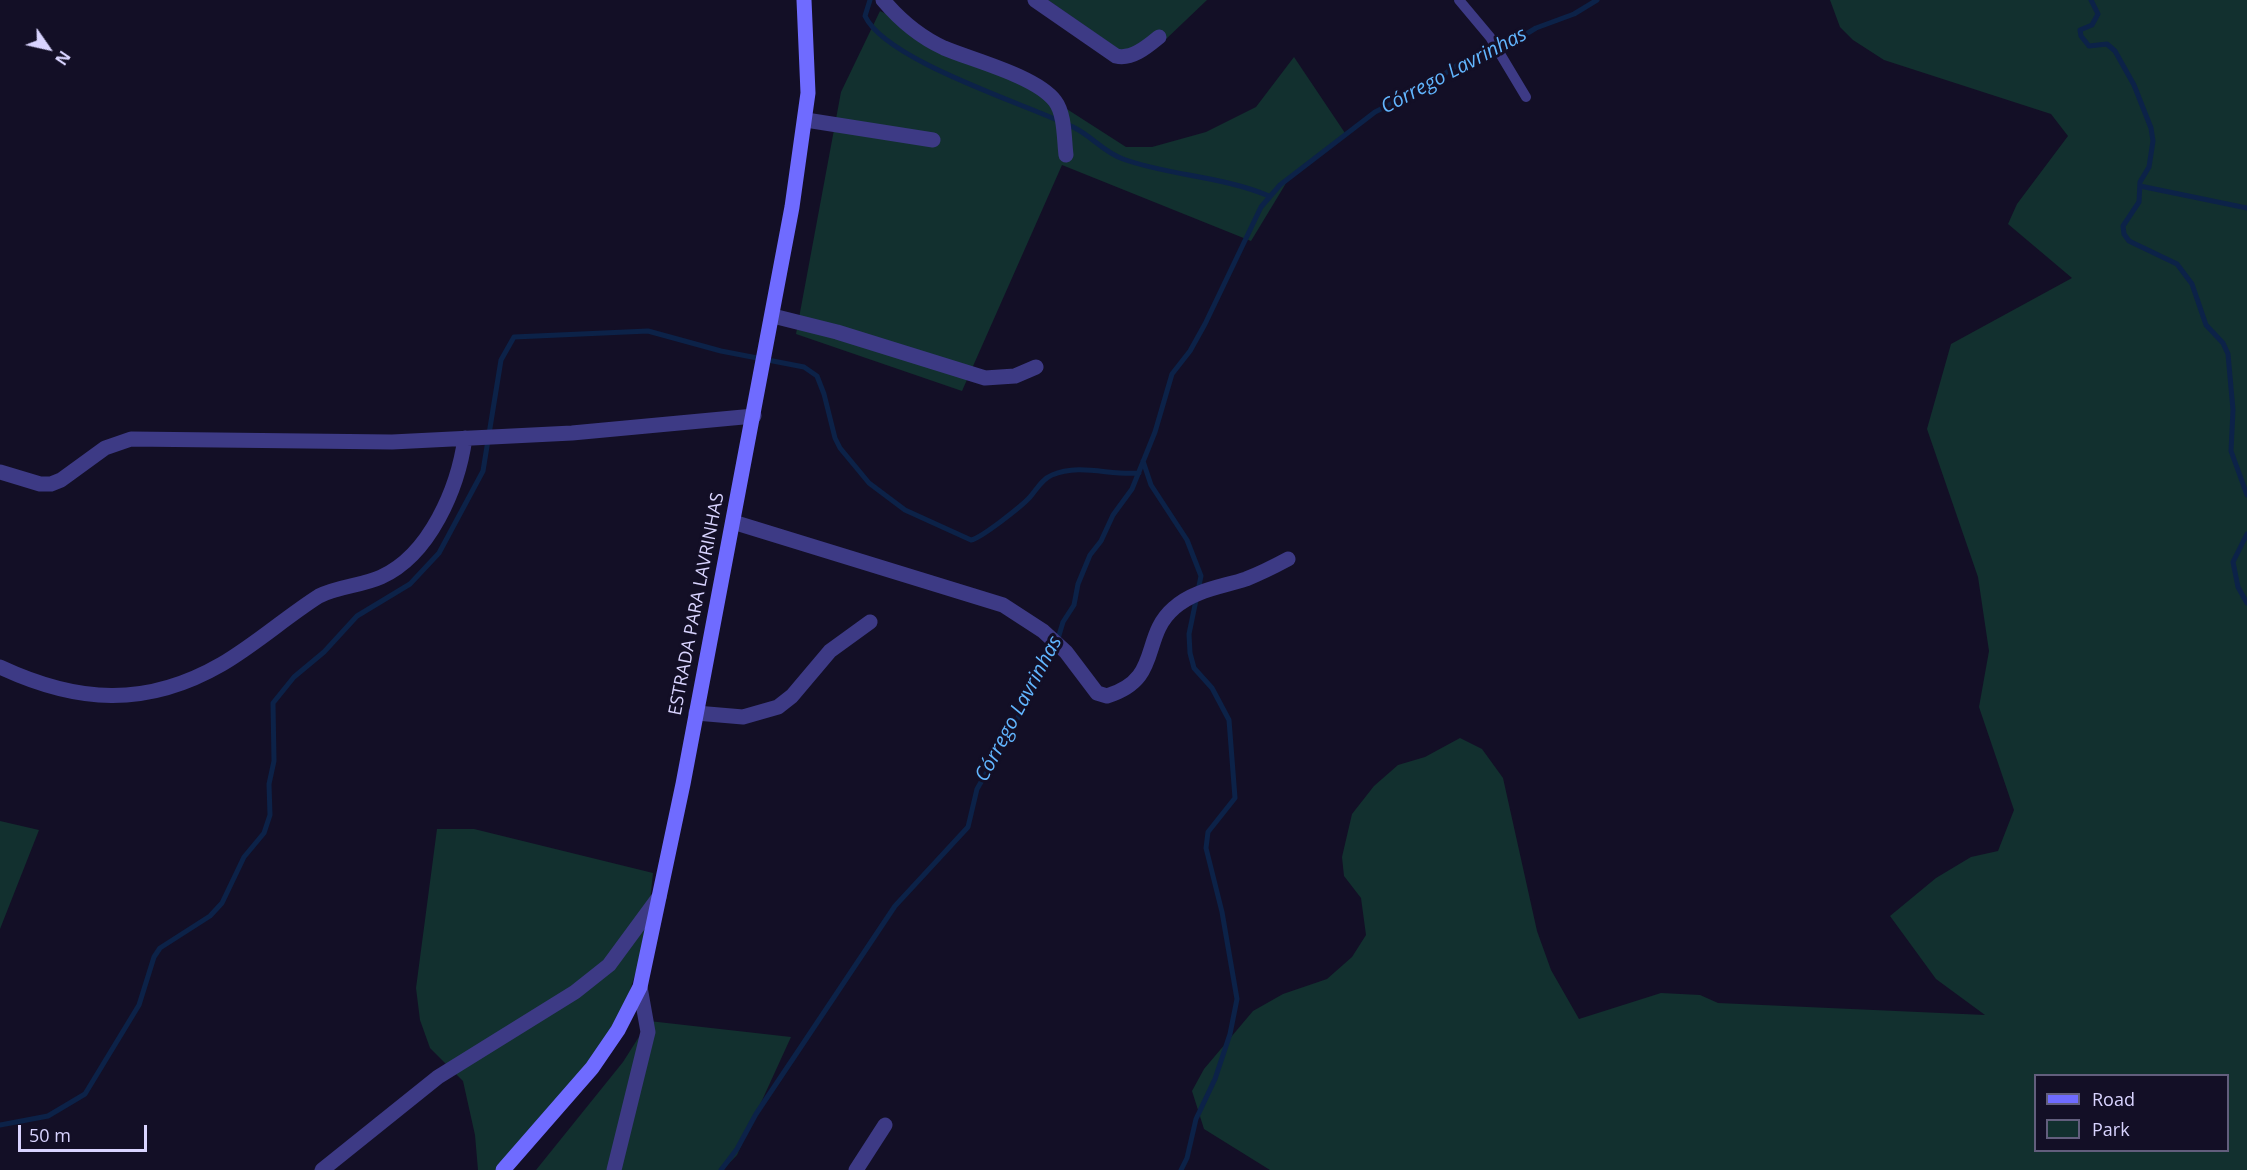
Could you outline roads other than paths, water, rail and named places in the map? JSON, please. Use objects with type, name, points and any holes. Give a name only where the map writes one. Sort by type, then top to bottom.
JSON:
[{"type":"street","name":"ESTRADA PARA LAVRINHAS","points":[[503,1170],[592,1068],[618,1030],[640,987],[754,416],[806,120],[809,63],[804,0]]},
{"type":"street","points":[[883,0],[899,18],[943,48],[1003,71],[1054,100],[1059,109],[1066,155]]},
{"type":"street","points":[[1035,0],[1116,56],[1121,57],[1138,52],[1159,37]]},
{"type":"street","points":[[806,120],[933,140]]},
{"type":"street","points":[[773,316],[837,332],[985,378],[1015,376],[1036,368]]},
{"type":"street","points":[[0,472],[40,484],[51,484],[61,480],[105,448],[131,439],[363,443],[572,433],[754,416]]},
{"type":"street","points":[[0,667],[42,684],[88,696],[151,691],[172,687],[197,676],[222,663],[319,596],[333,589],[380,577],[399,566],[426,537],[446,501],[458,472],[465,438]]},
{"type":"street","points":[[733,522],[1003,605],[1043,631],[1066,652],[1096,693],[1107,696],[1137,681],[1143,672],[1165,617],[1183,600],[1194,594],[1247,578],[1288,559]]},
{"type":"street","points":[[696,713],[743,717],[778,707],[792,696],[830,651],[870,622]]},
{"type":"street","points":[[322,1170],[438,1077],[584,985],[609,965],[659,897]]},
{"type":"street","points":[[614,1170],[648,1032],[640,987]]},
{"type":"street","points":[[856,1170],[885,1125]]},
{"type":"lane","points":[[1460,0],[1490,37],[1526,97]]},
{"type":"waterway","points":[[870,0],[865,16],[878,33],[928,65],[1073,127],[1123,159],[1141,165],[1233,184],[1269,196]]},
{"type":"waterway","name":"Córrego Lavrinhas","points":[[721,1170],[737,1149],[756,1114],[895,906],[968,827],[977,789],[1012,729],[1057,642],[1063,622],[1074,605],[1078,584],[1090,555],[1101,541],[1113,515],[1132,489],[1155,432],[1172,374],[1190,351],[1205,324],[1261,207],[1280,185],[1375,112],[1425,87],[1462,62],[1513,42],[1536,28],[1574,14],[1597,0]]},
{"type":"waterway","points":[[2091,0],[2098,14],[2092,25],[2080,30],[2081,36],[2089,46],[2107,44],[2115,51],[2134,85],[2151,128],[2153,141],[2149,167],[2140,182],[2139,202],[2123,226],[2124,234],[2129,241],[2177,264],[2192,284],[2206,325],[2223,343],[2228,354],[2233,410],[2231,451],[2247,495]]},
{"type":"waterway","points":[[2140,186],[2247,208]]},
{"type":"waterway","points":[[0,1125],[48,1116],[85,1094],[139,1005],[154,957],[160,948],[210,916],[222,903],[244,857],[264,833],[270,815],[269,784],[274,761],[273,703],[294,677],[324,652],[357,616],[410,584],[439,553],[483,471],[501,360],[514,337],[648,331],[721,351],[804,367],[817,376],[840,448],[869,483],[905,510],[971,540],[1010,514],[1052,475],[1073,470],[1139,473]]},
{"type":"waterway","points":[[1143,461],[1151,485],[1187,540],[1201,576],[1189,634],[1190,653],[1194,668],[1212,688],[1229,720],[1235,798],[1208,832],[1206,848],[1222,912],[1237,999],[1230,1034],[1215,1079],[1196,1119],[1187,1158],[1181,1170]]},
{"type":"waterway","points":[[2247,534],[2233,562],[2238,587],[2247,603]]}]
